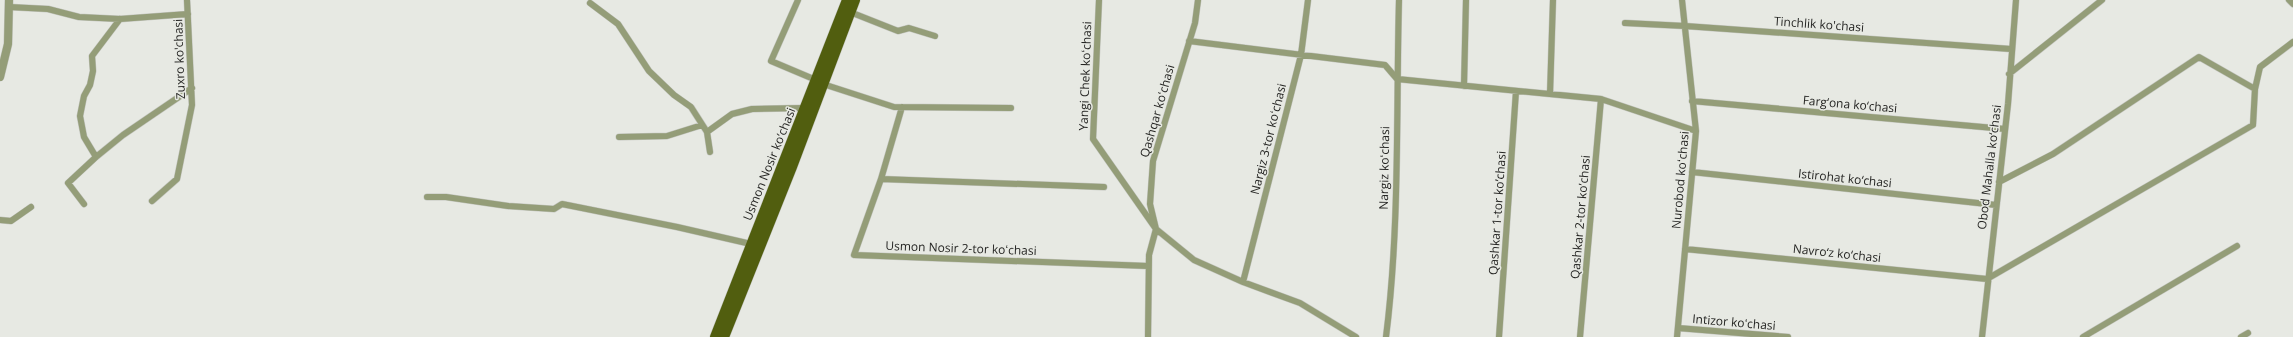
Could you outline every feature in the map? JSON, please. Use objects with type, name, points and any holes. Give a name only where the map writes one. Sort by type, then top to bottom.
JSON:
[{"type":"main road","name":"Usmon Nosir ko‘chasi","points":[[832,49],[847,0]]},
{"type":"main road","name":"Usmon Nosir ko‘chasi","points":[[724,337],[819,82],[832,49],[855,0]]},
{"type":"main road","name":"Usmon Nosir ko‘chasi","points":[[715,337],[805,108],[819,82]]},
{"type":"street","name":"Zuxro ko'chasi","points":[[152,202],[174,184],[179,173],[192,104],[188,0]]},
{"type":"street","points":[[798,0],[771,61],[819,82],[894,107],[1011,108]]},
{"type":"street","name":"Yangi Chek koʻchasi","points":[[1099,0],[1093,139],[1156,229],[1194,260],[1243,282],[1300,303],[1356,337]]},
{"type":"street","name":"Qashqar koʻchasi","points":[[1156,229],[1150,204],[1153,161],[1189,41],[1198,0]]},
{"type":"street","name":"Nargiz 3-tor koʻchasi","points":[[1243,282],[1301,55],[1308,0]]},
{"type":"street","name":"Nargiz koʻchasi","points":[[1386,337],[1390,302],[1394,222],[1398,0]]},
{"type":"street","points":[[1464,86],[1466,0]]},
{"type":"street","points":[[1550,94],[1553,0]]},
{"type":"street","name":"Nurobod koʻchasi","points":[[1677,337],[1696,131],[1682,0]]},
{"type":"street","name":"Obod Mahalla ko‘chasi","points":[[1982,337],[2005,129],[2016,0]]},
{"type":"street","points":[[2009,74],[2102,0]]},
{"type":"street","points":[[2288,0],[2293,4]]},
{"type":"street","points":[[590,3],[618,24],[649,71],[674,95],[691,107],[707,132],[710,152]]},
{"type":"street","points":[[0,77],[8,44],[9,4],[48,9],[79,17],[120,19],[188,14]]},
{"type":"street","points":[[850,12],[898,31],[909,28],[935,36]]},
{"type":"street","points":[[96,157],[84,137],[80,116],[84,96],[90,85],[93,71],[92,56],[120,19]]},
{"type":"street","name":"Tinchlik ko'chasi","points":[[1625,23],[2011,49]]},
{"type":"street","points":[[1189,41],[1385,66],[1397,80],[1601,99],[1696,131]]},
{"type":"street","points":[[1988,279],[2253,125],[2254,89],[2260,68],[2293,42]]},
{"type":"street","points":[[1999,182],[2053,154],[2198,57],[2254,89]]},
{"type":"street","points":[[84,204],[68,183],[123,135],[192,88]]},
{"type":"street","name":"Qashkar 1-tor koʼchasi","points":[[1498,337],[1516,91]]},
{"type":"street","name":"Qashkar 2-tor koʼchasi","points":[[1580,337],[1601,99]]},
{"type":"street","name":"Farg‘ona ko‘chasi","points":[[1692,101],[2005,129]]},
{"type":"street","name":"Usmon Nosir 2-tor koʻchasi","points":[[902,107],[881,179],[854,255],[1148,266]]},
{"type":"street","points":[[707,132],[732,114],[752,109],[805,108]]},
{"type":"street","points":[[619,137],[667,136],[702,125]]},
{"type":"street","name":"Istirohat ko‘chasi","points":[[1692,172],[1996,204]]},
{"type":"street","points":[[881,179],[1104,187]]},
{"type":"street","points":[[427,197],[446,197],[508,206],[554,209],[562,204],[677,227],[751,244]]},
{"type":"street","points":[[0,220],[11,221],[31,207]]},
{"type":"street","points":[[1148,337],[1148,266],[1149,255],[1156,229]]},
{"type":"street","points":[[2083,337],[2237,246]]},
{"type":"street","name":"Navro‘z ko‘chasi","points":[[1685,249],[1988,279]]},
{"type":"street","name":"Intizor koʻchasi","points":[[1678,328],[1788,337]]},
{"type":"street","points":[[2241,337],[2248,333]]}]
